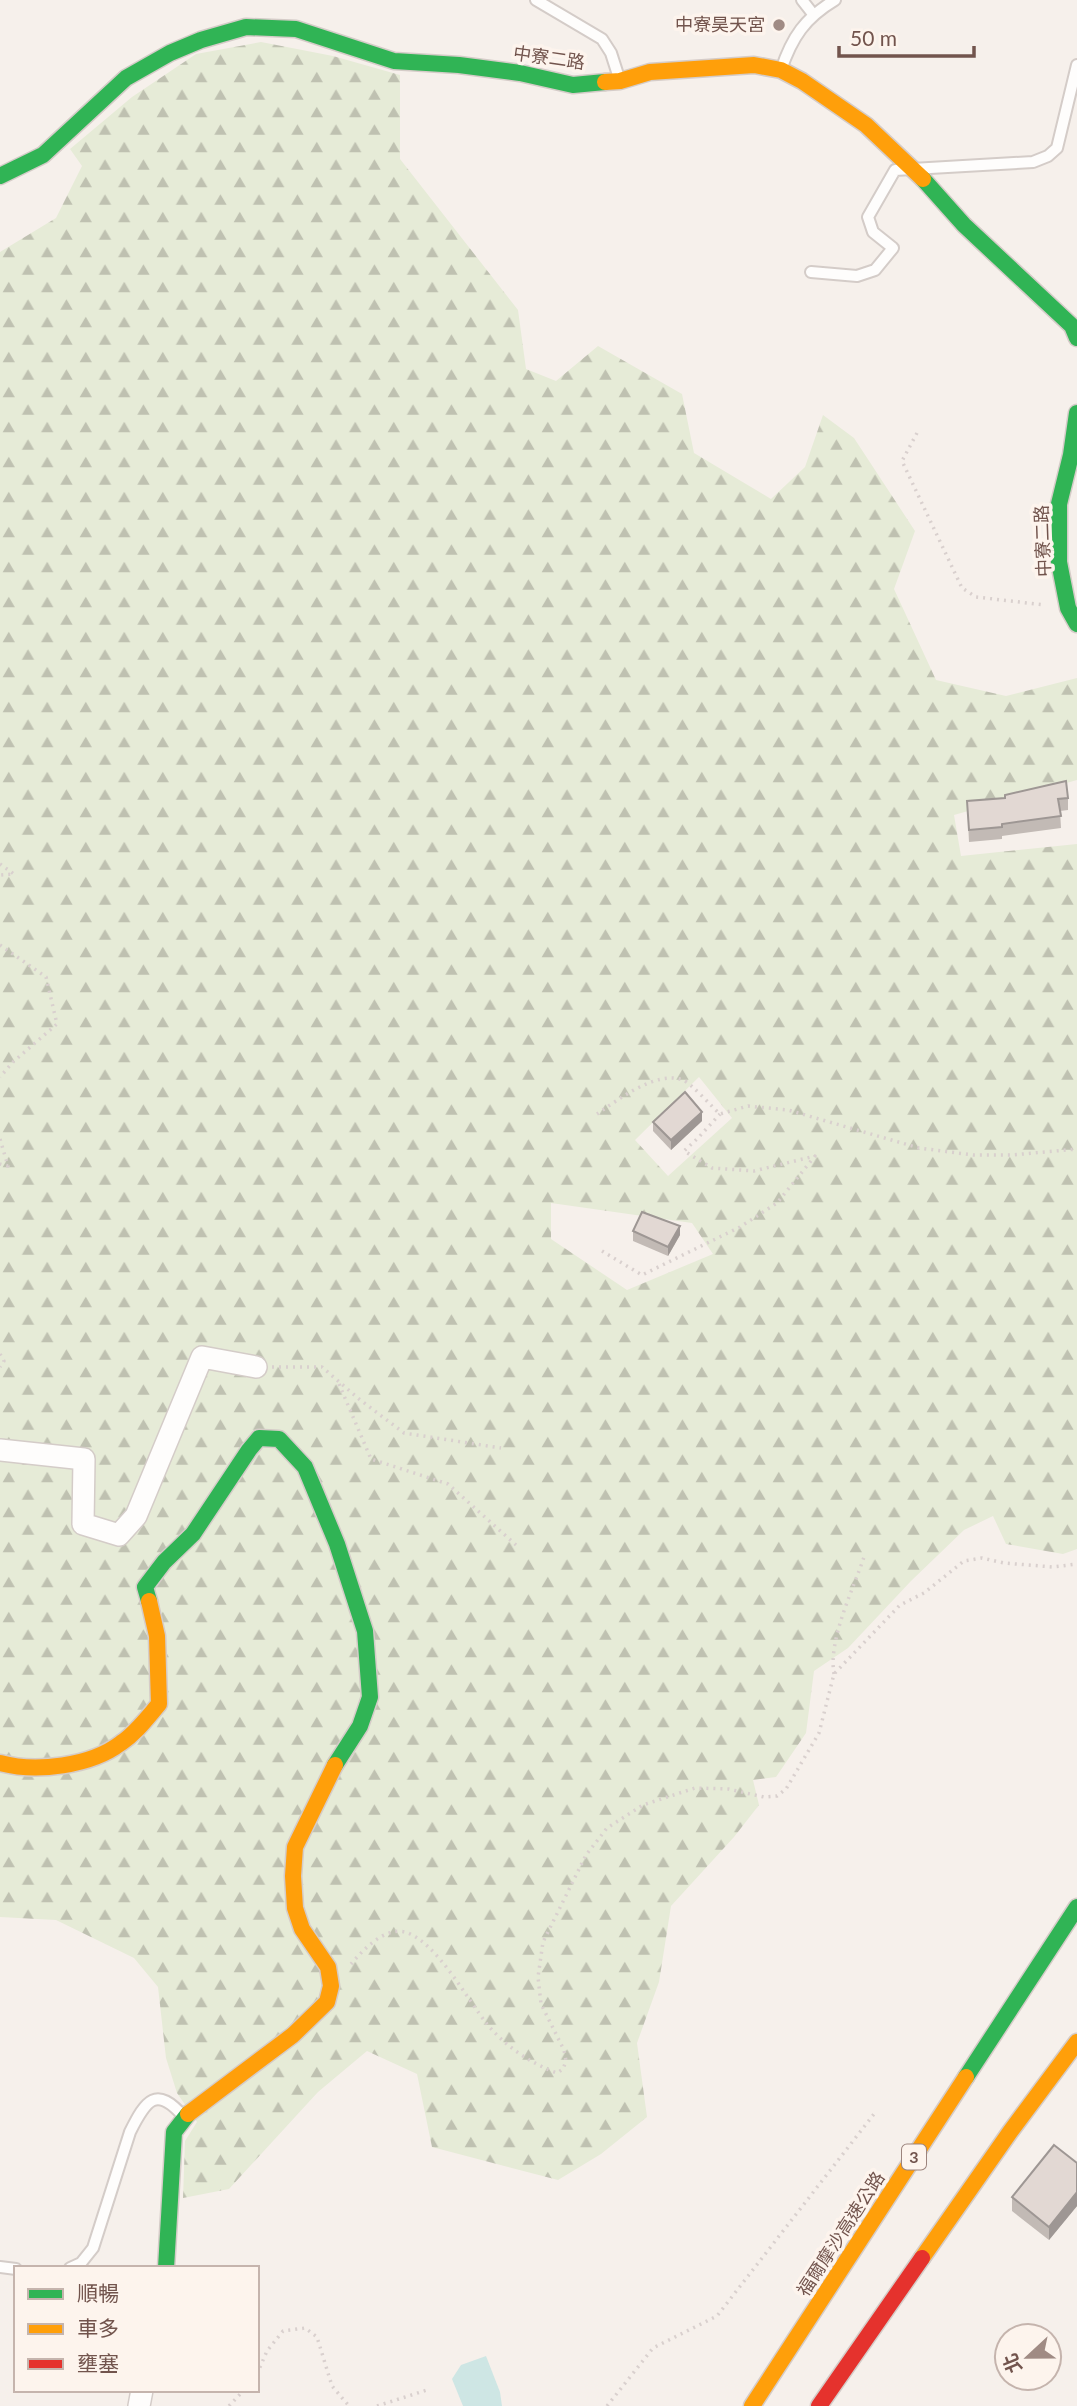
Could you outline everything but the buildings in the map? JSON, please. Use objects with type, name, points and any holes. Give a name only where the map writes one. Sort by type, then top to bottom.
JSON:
[{"type":"main road","name":"中寮二路","points":[[0,176],[43,155],[126,78],[170,53],[201,40],[246,27],[296,29],[394,61],[459,65],[520,73],[573,85],[620,81],[650,72],[754,65],[781,70],[802,81],[866,125],[914,168],[964,225],[1072,326],[1077,338]]},
{"type":"main road","name":"中寮二路","points":[[1077,413],[1059,504],[1059,562],[1068,608],[1077,624]]},
{"type":"main road","points":[[0,1763],[9,1767],[46,1767],[106,1753],[132,1735],[159,1704],[157,1636],[145,1587],[164,1562],[193,1534],[259,1438],[279,1439],[305,1467],[337,1544],[365,1631],[369,1667],[370,1697],[360,1726],[338,1758],[295,1847],[295,1908],[302,1930],[328,1967],[331,1986],[327,2002],[293,2035],[184,2117],[174,2132],[166,2266]]},
{"type":"main road","name":"福爾摩沙高速公路","points":[[751,2406],[1077,1907]]},
{"type":"main road","points":[[819,2406],[1010,2132],[1077,2042]]},
{"type":"street","points":[[0,1450],[84,1459],[83,1524],[119,1535],[136,1516],[202,1357],[256,1367]]},
{"type":"lane","points":[[536,0],[601,39],[611,53],[620,81]]},
{"type":"lane","points":[[803,0],[813,14]]},
{"type":"lane","points":[[781,70],[789,45],[813,14],[835,0]]},
{"type":"lane","points":[[811,272],[857,276],[875,270],[893,248],[873,232],[868,217],[895,170],[1033,162],[1048,156],[1057,148],[1077,65]]},
{"type":"lane","points":[[74,2266],[93,2248],[130,2132],[139,2115],[150,2102],[160,2098],[170,2101],[184,2117]]},
{"type":"path","points":[[918,433],[902,461],[962,588],[975,597],[1068,608]]},
{"type":"path","points":[[0,864],[13,874],[0,875]]},
{"type":"path","points":[[0,945],[46,977],[58,1024],[13,1062],[0,1077]]},
{"type":"path","points":[[597,1114],[632,1091],[659,1079],[683,1080],[720,1114]]},
{"type":"path","points":[[601,1251],[642,1275],[740,1227],[777,1203],[815,1156],[754,1171],[712,1168],[684,1151],[720,1114],[748,1106],[788,1110],[919,1148],[973,1155],[1012,1155],[1077,1149]]},
{"type":"path","points":[[0,1139],[8,1166],[0,1164]]},
{"type":"path","points":[[0,1354],[4,1361],[0,1367]]},
{"type":"path","points":[[256,1367],[322,1367],[404,1433],[501,1448]]},
{"type":"path","points":[[338,1382],[371,1459],[448,1484],[516,1545]]},
{"type":"path","points":[[331,1986],[366,1947],[385,1935],[403,1931],[422,1941],[461,1985],[488,2025],[526,2060],[556,2073],[563,2069],[566,2061],[564,2050],[541,2004],[538,1977],[543,1942],[586,1855],[607,1828],[643,1805],[669,1796],[695,1788],[728,1789],[764,1797],[777,1796],[786,1789],[819,1733],[834,1674],[832,1662],[838,1633],[864,1557]]},
{"type":"path","points":[[834,1674],[900,1605],[923,1593],[964,1561],[982,1558],[1004,1563],[1053,1567],[1077,1564]]},
{"type":"path","points":[[607,2406],[653,2348],[717,2316],[874,2114]]},
{"type":"path","points":[[259,2369],[267,2351],[283,2331],[305,2328],[317,2337],[332,2386],[349,2406]]},
{"type":"path","points":[[377,2406],[427,2390]]},
{"type":"path","points":[[229,2406],[242,2392]]},
{"type":"green space","points":[[261,42],[333,56],[400,75],[400,159],[518,310],[526,369],[556,381],[598,346],[682,394],[694,453],[771,499],[805,467],[823,415],[854,438],[915,531],[894,589],[936,680],[1006,696],[1077,678],[1077,780],[954,815],[961,856],[1077,844],[1077,1549],[1063,1554],[1006,1544],[993,1516],[964,1530],[848,1648],[814,1671],[806,1733],[776,1777],[753,1780],[759,1805],[734,1837],[671,1906],[659,1982],[637,2043],[647,2117],[601,2154],[558,2180],[432,2147],[417,2074],[367,2051],[318,2092],[229,2189],[183,2198],[185,2141],[197,2122],[177,2093],[166,2058],[158,1987],[134,1958],[56,1920],[0,1917],[0,252],[56,218],[82,166],[70,149],[132,97],[196,54]],"holes":[[[699,1077],[732,1118],[668,1176],[635,1140]],[[551,1203],[692,1223],[713,1254],[627,1290],[551,1239]]]},
{"type":"water","points":[[486,2356],[500,2392],[502,2406],[463,2406],[452,2379],[461,2365]]},
{"type":"traffic: fast","points":[[0,176],[43,155],[126,78],[170,53],[201,40],[246,27],[296,29],[394,61],[459,65],[520,73],[573,85],[605,82]]},
{"type":"traffic: fast","points":[[923,179],[964,225],[1072,326],[1077,338]]},
{"type":"traffic: fast","points":[[1077,413],[1071,455],[1059,504],[1059,562],[1068,608],[1077,624]]},
{"type":"traffic: fast","points":[[149,1601],[145,1587],[164,1562],[193,1534],[249,1450],[259,1438],[279,1439],[305,1467],[337,1544],[365,1631],[370,1697],[360,1726],[335,1765]]},
{"type":"traffic: fast","points":[[966,2077],[1077,1907]]},
{"type":"traffic: fast","points":[[166,2266],[174,2132],[188,2114]]},
{"type":"traffic: slow","points":[[605,82],[620,81],[650,72],[754,65],[781,70],[802,81],[866,125],[923,179]]},
{"type":"traffic: slow","points":[[0,1763],[46,1767],[79,1762],[109,1751],[141,1725],[159,1704],[157,1636],[149,1601]]},
{"type":"traffic: slow","points":[[188,2114],[293,2035],[327,2002],[331,1986],[328,1967],[302,1929],[295,1908],[293,1876],[295,1847],[335,1765]]},
{"type":"traffic: slow","points":[[922,2258],[1077,2042]]},
{"type":"traffic: slow","points":[[752,2406],[966,2077]]},
{"type":"traffic: jam","points":[[819,2406],[922,2258]]},
{"type":"place","name":"中寮昊天宮","points":[[779,25]]}]
